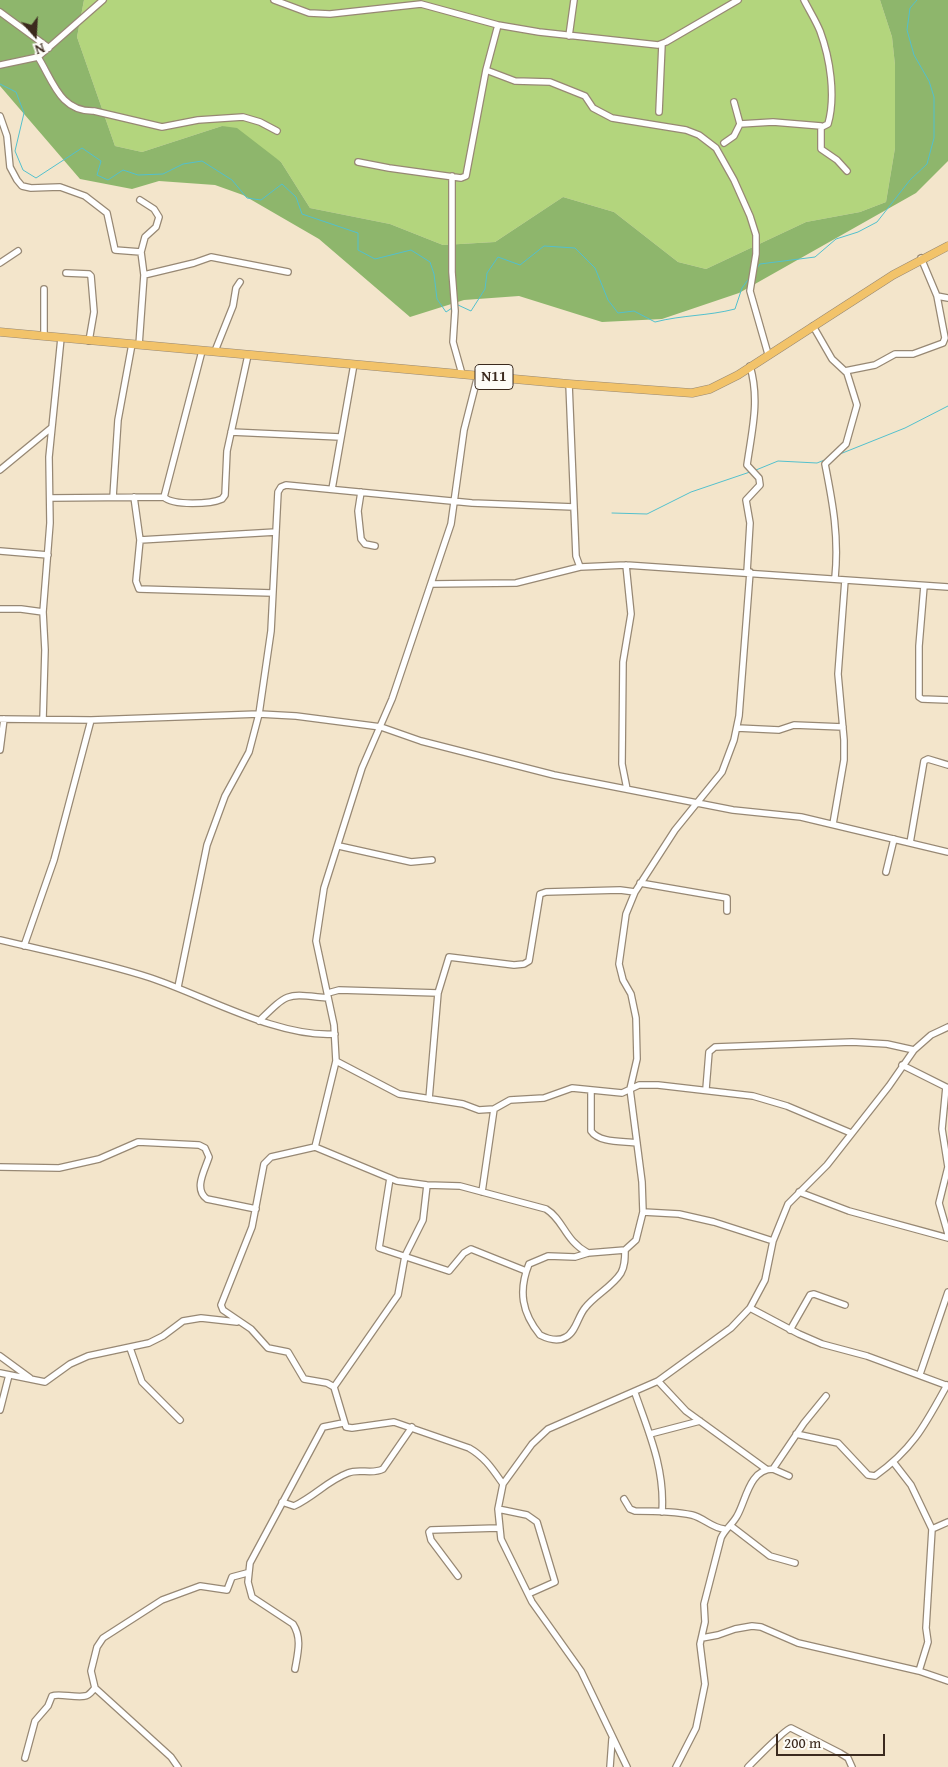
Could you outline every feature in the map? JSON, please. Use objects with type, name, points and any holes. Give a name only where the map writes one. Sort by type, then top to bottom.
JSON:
[{"type":"highway","name":"N11","points":[[0,332],[569,384],[668,392],[701,392],[718,385],[750,366],[921,258],[948,246]]},
{"type":"street","points":[[0,65],[38,57],[103,0]]},
{"type":"street","points":[[274,0],[309,13],[330,14],[421,2],[498,25],[569,36],[662,44],[738,0]]},
{"type":"street","points":[[569,36],[574,0]]},
{"type":"street","points":[[804,0],[820,31],[831,85],[829,121],[822,127],[821,149],[837,160],[847,171]]},
{"type":"street","points":[[0,12],[49,48]]},
{"type":"street","points":[[358,162],[461,178],[466,176],[486,70],[498,25]]},
{"type":"street","points":[[660,112],[662,44]]},
{"type":"street","points":[[38,57],[66,104],[84,112],[94,111],[162,127],[198,120],[243,117],[260,122],[277,131]]},
{"type":"street","points":[[486,70],[515,81],[550,82],[585,96],[594,108],[612,118],[686,130],[699,135],[716,148],[734,180],[756,235],[756,254],[750,291],[768,354]]},
{"type":"street","points":[[724,143],[734,136],[740,124],[734,102]]},
{"type":"street","points":[[0,116],[7,136],[10,167],[16,180],[22,186],[31,188],[60,187],[85,196],[107,213],[116,250],[141,252]]},
{"type":"street","points":[[740,124],[791,122],[822,127]]},
{"type":"street","points":[[452,176],[452,272],[455,311],[453,342],[462,374]]},
{"type":"street","points":[[113,497],[118,420],[136,344],[144,275],[141,252],[145,237],[156,227],[159,217],[154,209],[140,200]]},
{"type":"street","points":[[0,263],[18,251]]},
{"type":"street","points":[[144,275],[194,264],[210,257],[288,272]]},
{"type":"street","points":[[845,371],[875,365],[895,354],[913,354],[943,344],[946,338],[937,296],[921,258]]},
{"type":"street","points":[[66,274],[89,274],[91,276],[94,312],[90,340]]},
{"type":"street","points":[[215,351],[240,282]]},
{"type":"street","points":[[44,289],[44,336]]},
{"type":"street","points":[[937,296],[948,298]]},
{"type":"street","points":[[813,326],[832,359],[845,371],[857,405],[846,444],[825,465],[836,517],[838,543],[835,578]]},
{"type":"street","points":[[43,719],[45,650],[43,612],[48,555],[51,428],[61,338]]},
{"type":"street","points":[[164,497],[202,351]]},
{"type":"street","points":[[50,498],[164,497],[172,503],[222,499],[225,495],[227,451],[248,355]]},
{"type":"street","points":[[332,489],[354,364]]},
{"type":"street","points":[[625,1250],[624,1268],[620,1275],[586,1306],[578,1316],[572,1333],[566,1338],[557,1340],[540,1335],[524,1310],[522,1297],[529,1264],[538,1259],[559,1255],[580,1256],[588,1253],[625,1250],[636,1240],[643,1212],[630,1088],[636,1059],[636,1018],[631,994],[623,980],[620,964],[626,914],[640,883],[696,803],[722,772],[737,728],[749,572],[750,522],[746,500],[760,485],[759,478],[747,464],[754,427],[756,392],[750,366]]},
{"type":"street","points":[[315,1148],[336,1061],[335,1034],[316,941],[324,888],[339,846],[362,768],[381,727],[451,524],[464,430],[478,375]]},
{"type":"street","points":[[569,384],[576,556],[580,567]]},
{"type":"street","points":[[0,470],[51,428]]},
{"type":"street","points":[[231,432],[340,437]]},
{"type":"street","points":[[178,987],[211,832],[225,796],[244,764],[259,714],[268,662],[278,492],[281,487],[286,485],[454,501],[574,508]]},
{"type":"street","points":[[361,492],[358,511],[361,539],[365,544],[375,546]]},
{"type":"street","points":[[134,497],[140,540],[136,581],[139,589],[272,593]]},
{"type":"street","points":[[140,540],[276,532]]},
{"type":"street","points":[[0,551],[48,555]]},
{"type":"street","points":[[626,565],[631,609],[623,662],[622,764],[627,789]]},
{"type":"street","points":[[431,584],[516,583],[580,567],[626,565],[948,587]]},
{"type":"street","points":[[833,824],[844,760],[838,674],[845,580]]},
{"type":"street","points":[[924,586],[919,646],[919,696],[922,700],[948,700]]},
{"type":"street","points":[[0,610],[21,608],[43,612]]},
{"type":"street","points":[[0,750],[2,719],[91,720],[259,714],[296,716],[381,727],[421,741],[517,766],[733,810],[774,812],[833,824],[948,852]]},
{"type":"street","points":[[24,946],[54,860],[91,720]]},
{"type":"street","points":[[737,728],[778,730],[794,725],[843,727]]},
{"type":"street","points":[[910,843],[924,761],[928,759],[948,765]]},
{"type":"street","points":[[886,872],[894,839]]},
{"type":"street","points":[[339,846],[412,862],[432,860]]},
{"type":"street","points":[[640,883],[727,898],[727,911]]},
{"type":"street","points":[[429,1100],[438,993],[449,956],[514,965],[524,964],[529,961],[540,894],[546,892],[606,890],[635,892]]},
{"type":"street","points":[[0,940],[105,965],[178,987],[259,1021],[320,1035],[335,1034]]},
{"type":"street","points":[[259,1021],[282,999],[290,995],[328,995],[339,990],[438,993]]},
{"type":"street","points":[[627,1767],[581,1671],[547,1625],[528,1594],[501,1539],[498,1528],[498,1509],[503,1484],[532,1444],[548,1429],[658,1382],[731,1328],[750,1308],[768,1270],[773,1241],[788,1204],[827,1165],[914,1050],[931,1035],[948,1028]]},
{"type":"street","points":[[706,1088],[708,1052],[715,1047],[852,1042],[887,1044],[914,1050]]},
{"type":"street","points":[[336,1061],[399,1094],[463,1104],[479,1110],[494,1109],[510,1100],[544,1098],[572,1088],[622,1093],[630,1088],[646,1084],[706,1088],[753,1096],[787,1106],[851,1134]]},
{"type":"street","points":[[902,1065],[947,1088],[942,1129],[948,1167],[939,1204],[948,1234]]},
{"type":"street","points":[[591,1090],[591,1131],[594,1135],[600,1138],[637,1143]]},
{"type":"street","points":[[482,1192],[494,1109]]},
{"type":"street","points":[[0,1167],[59,1168],[100,1159],[138,1142],[199,1145],[205,1148],[209,1157],[199,1186],[202,1196],[207,1199],[256,1208]]},
{"type":"street","points":[[503,1484],[479,1454],[412,1427],[394,1422],[348,1428],[343,1423],[334,1387],[327,1383],[304,1379],[288,1352],[268,1348],[257,1335],[223,1310],[222,1305],[252,1227],[266,1160],[315,1148],[390,1178],[427,1185],[460,1186],[546,1209],[552,1212],[570,1240],[588,1253]]},
{"type":"street","points":[[390,1178],[378,1245],[384,1250],[449,1271],[464,1253],[471,1249],[526,1271]]},
{"type":"street","points":[[334,1387],[398,1296],[405,1256],[423,1220],[427,1185]]},
{"type":"street","points":[[799,1192],[865,1216],[948,1238]]},
{"type":"street","points":[[643,1212],[679,1214],[773,1241]]},
{"type":"street","points":[[920,1374],[948,1292]]},
{"type":"street","points":[[790,1330],[810,1295],[845,1305]]},
{"type":"street","points":[[750,1308],[790,1330],[822,1344],[868,1356],[948,1385],[918,1437],[894,1463],[872,1477],[838,1443],[796,1434]]},
{"type":"street","points":[[0,1356],[30,1378],[38,1382],[45,1382],[70,1364],[88,1356],[106,1351],[130,1348],[164,1336],[183,1321],[193,1318],[240,1322]]},
{"type":"street","points":[[130,1348],[142,1382],[180,1420]]},
{"type":"street","points":[[0,1373],[30,1378]]},
{"type":"street","points":[[0,1410],[9,1375]]},
{"type":"street","points":[[658,1382],[686,1411],[769,1469],[789,1476]]},
{"type":"street","points":[[635,1393],[650,1434],[660,1470],[662,1512]]},
{"type":"street","points":[[624,1499],[630,1508],[635,1511],[692,1515],[704,1519],[718,1529],[731,1526],[742,1506],[747,1490],[758,1475],[769,1469],[826,1396]]},
{"type":"street","points":[[650,1434],[700,1421]]},
{"type":"street","points":[[295,1669],[300,1640],[297,1630],[293,1624],[252,1597],[247,1573],[250,1563],[323,1428],[343,1423]]},
{"type":"street","points":[[282,1502],[294,1506],[310,1499],[336,1478],[351,1471],[378,1471],[383,1469],[412,1427]]},
{"type":"street","points":[[894,1463],[911,1485],[932,1528],[926,1628],[928,1642],[919,1671]]},
{"type":"street","points":[[498,1509],[528,1514],[540,1527],[555,1582],[528,1594]]},
{"type":"street","points":[[932,1528],[948,1522]]},
{"type":"street","points":[[731,1526],[770,1556],[795,1563]]},
{"type":"street","points":[[458,1576],[431,1540],[429,1532],[431,1530],[498,1528]]},
{"type":"street","points":[[676,1767],[691,1740],[700,1713],[705,1684],[700,1644],[706,1592],[724,1529]]},
{"type":"street","points":[[178,1767],[171,1756],[95,1688],[91,1671],[97,1647],[103,1638],[162,1600],[200,1586],[227,1590],[232,1577],[247,1573]]},
{"type":"street","points":[[702,1638],[735,1629],[752,1626],[761,1627],[798,1643],[919,1671],[948,1681]]},
{"type":"street","points":[[25,1758],[35,1722],[48,1706],[52,1696],[56,1694],[70,1697],[85,1696],[95,1688]]},
{"type":"street","points":[[748,1767],[779,1738],[783,1731],[791,1728],[848,1758],[852,1767]]},
{"type":"street","points":[[610,1767],[612,1736]]},
{"type":"green space","points":[[0,0],[84,0],[77,37],[115,146],[142,152],[222,126],[237,128],[281,162],[310,208],[390,224],[443,245],[495,242],[563,197],[614,212],[678,262],[706,269],[806,222],[860,212],[886,202],[895,148],[895,65],[892,37],[880,0],[948,0],[948,161],[916,193],[739,293],[662,319],[602,322],[519,296],[464,300],[410,317],[319,239],[243,195],[215,185],[159,181],[132,189],[80,179],[0,86]]},
{"type":"green space","points":[[84,0],[880,0],[892,37],[895,65],[895,148],[886,202],[860,212],[806,222],[706,269],[678,262],[614,212],[563,197],[495,242],[443,245],[390,224],[310,208],[281,162],[222,126],[142,152],[115,146],[77,37]]},
{"type":"waterway","points":[[757,268],[760,264],[815,257],[836,239],[858,232],[877,222],[910,180],[927,164],[934,138],[934,97],[929,81],[914,55],[907,30],[910,8],[917,0]]},
{"type":"waterway","points":[[0,84],[16,92],[24,113],[15,151],[23,170],[36,178],[82,148],[101,161],[97,175],[108,180],[123,170],[138,175],[163,174],[183,164],[202,161],[232,180],[247,198],[261,200],[282,184],[296,197],[302,214],[358,233],[358,250],[375,259],[411,250],[430,262],[434,274],[437,299],[446,312],[452,308]]},
{"type":"waterway","points":[[458,305],[471,311],[485,289],[487,273],[498,257],[520,265],[544,246],[575,248],[595,268],[608,300],[618,313],[634,311],[655,322],[735,309],[742,288],[750,277]]},
{"type":"waterway","points":[[840,454],[905,428],[948,406]]},
{"type":"waterway","points":[[756,470],[778,461],[817,463],[827,459]]},
{"type":"waterway","points":[[612,513],[647,514],[691,492],[750,472]]}]
